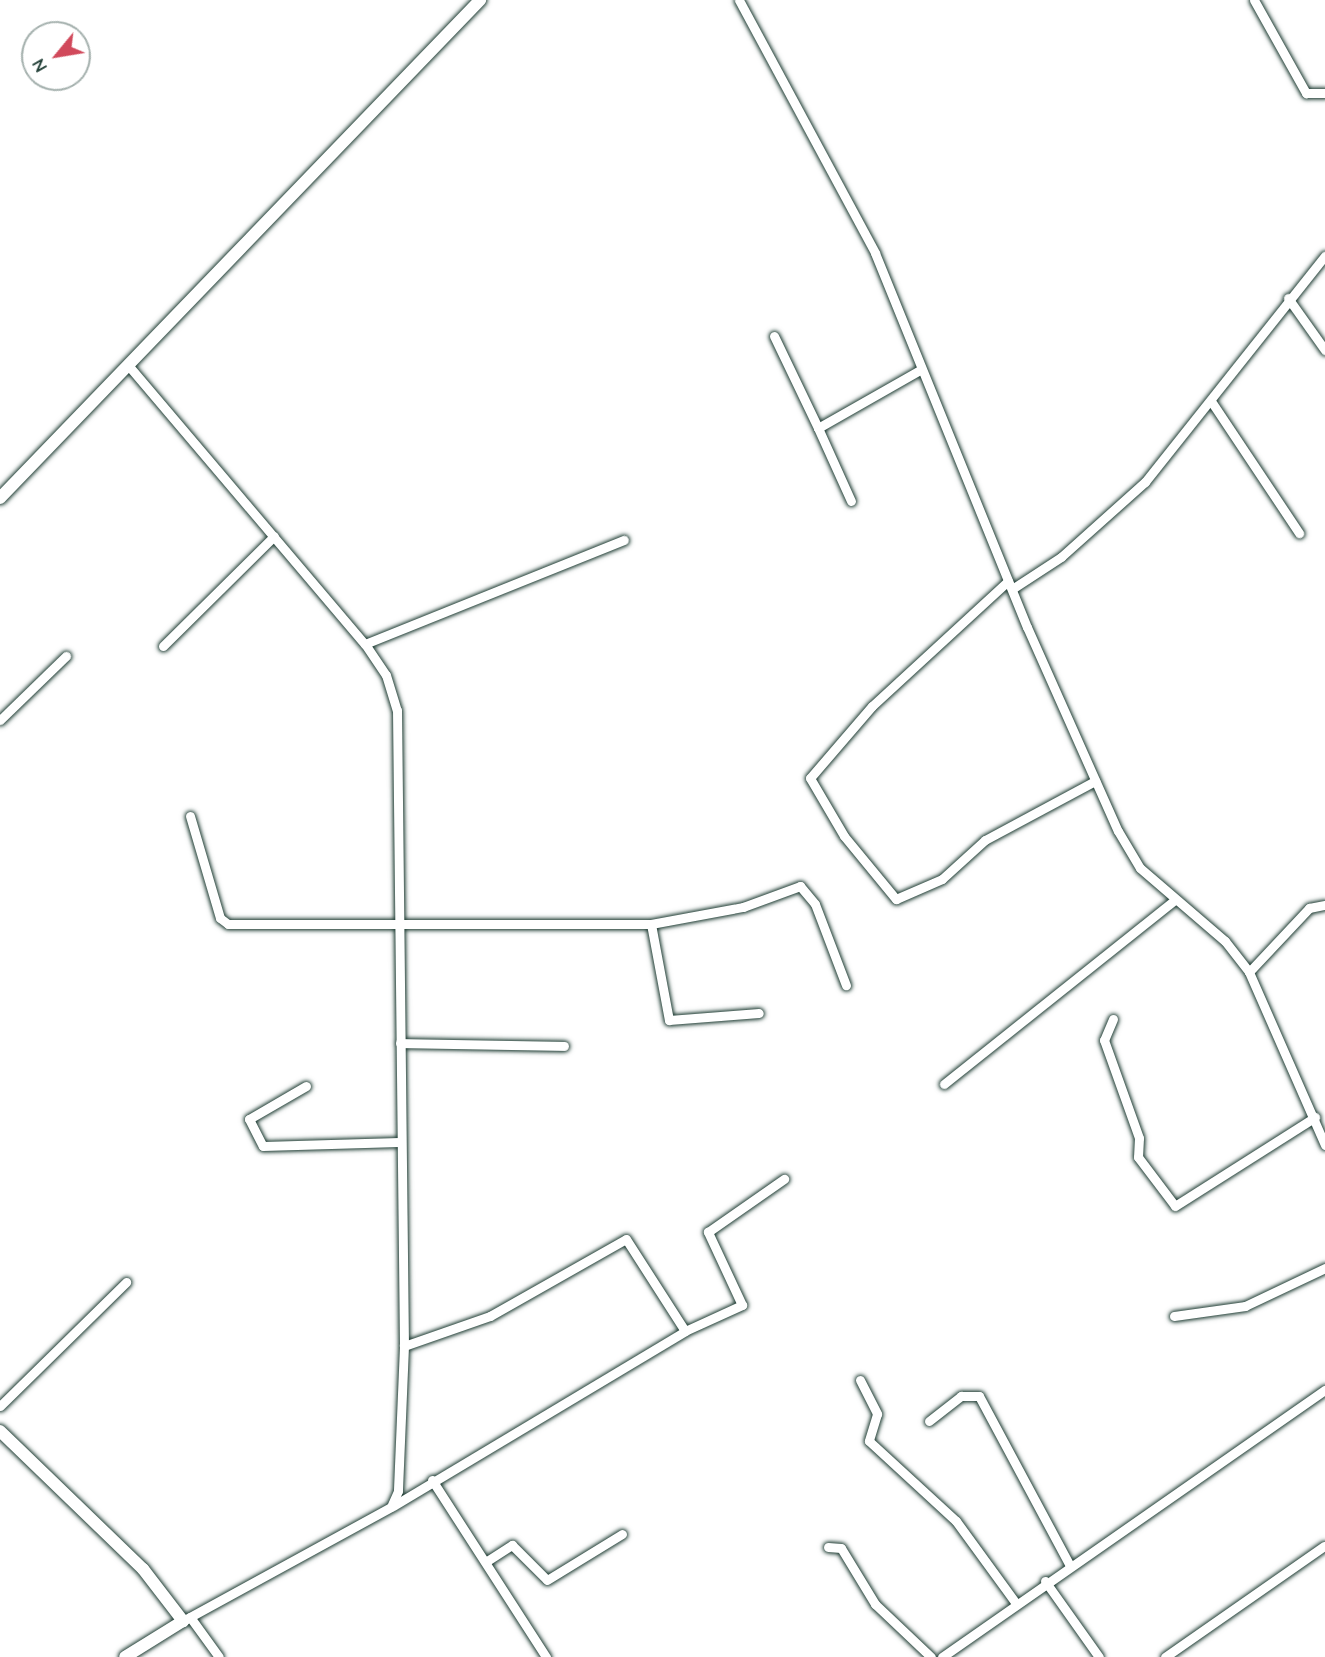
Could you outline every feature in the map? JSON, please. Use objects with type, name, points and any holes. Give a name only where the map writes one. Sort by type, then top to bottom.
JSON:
[{"type":"street","points":[[0,498],[480,0]]},
{"type":"street","points":[[739,0],[875,253],[920,370],[1095,781],[1140,868],[1173,901],[1225,941],[1248,972],[1323,1132],[1325,1145]]},
{"type":"street","points":[[1254,0],[1306,93],[1325,93]]},
{"type":"street","points":[[1095,781],[979,844],[942,879],[896,898],[844,836],[810,778],[812,769],[872,705],[1010,585],[1045,570],[1123,505],[1211,401],[1288,298],[1325,256]]},
{"type":"street","points":[[1288,298],[1325,351]]},
{"type":"street","points":[[774,336],[851,501]]},
{"type":"street","points":[[128,365],[365,644],[396,700],[402,925],[399,1142],[404,1346],[399,1483],[391,1507]]},
{"type":"street","points":[[818,428],[920,370]]},
{"type":"street","points":[[1211,401],[1299,533]]},
{"type":"street","points":[[163,646],[274,536]]},
{"type":"street","points":[[365,644],[624,540]]},
{"type":"street","points":[[0,720],[66,656]]},
{"type":"street","points":[[190,816],[223,923],[651,924],[743,907],[800,886],[818,910],[846,985]]},
{"type":"street","points":[[944,1084],[1173,901]]},
{"type":"street","points":[[1248,972],[1309,908],[1325,905]]},
{"type":"street","points":[[651,924],[669,1020],[759,1013]]},
{"type":"street","points":[[1113,1019],[1104,1040],[1139,1138],[1138,1157],[1175,1206],[1315,1117]]},
{"type":"street","points":[[400,1043],[564,1046]]},
{"type":"street","points":[[306,1086],[250,1119],[262,1146],[399,1142]]},
{"type":"street","points":[[125,1657],[186,1619],[391,1507],[432,1480],[685,1331],[743,1303],[709,1229],[784,1179]]},
{"type":"street","points":[[404,1346],[490,1316],[626,1240],[685,1331]]},
{"type":"street","points":[[1174,1316],[1245,1306],[1325,1268]]},
{"type":"street","points":[[0,1406],[126,1282]]},
{"type":"street","points":[[860,1380],[877,1414],[869,1441],[956,1521],[1015,1602]]},
{"type":"street","points":[[942,1657],[1069,1564],[1325,1390]]},
{"type":"street","points":[[929,1421],[961,1396],[979,1396],[1069,1564]]},
{"type":"street","points":[[0,1431],[143,1569],[219,1657]]},
{"type":"street","points":[[432,1480],[487,1560],[546,1657]]},
{"type":"street","points":[[487,1560],[512,1545],[544,1581],[622,1534]]},
{"type":"street","points":[[1165,1657],[1324,1546]]},
{"type":"street","points":[[828,1547],[841,1548],[875,1604],[931,1657]]},
{"type":"street","points":[[1045,1581],[1099,1657]]}]
